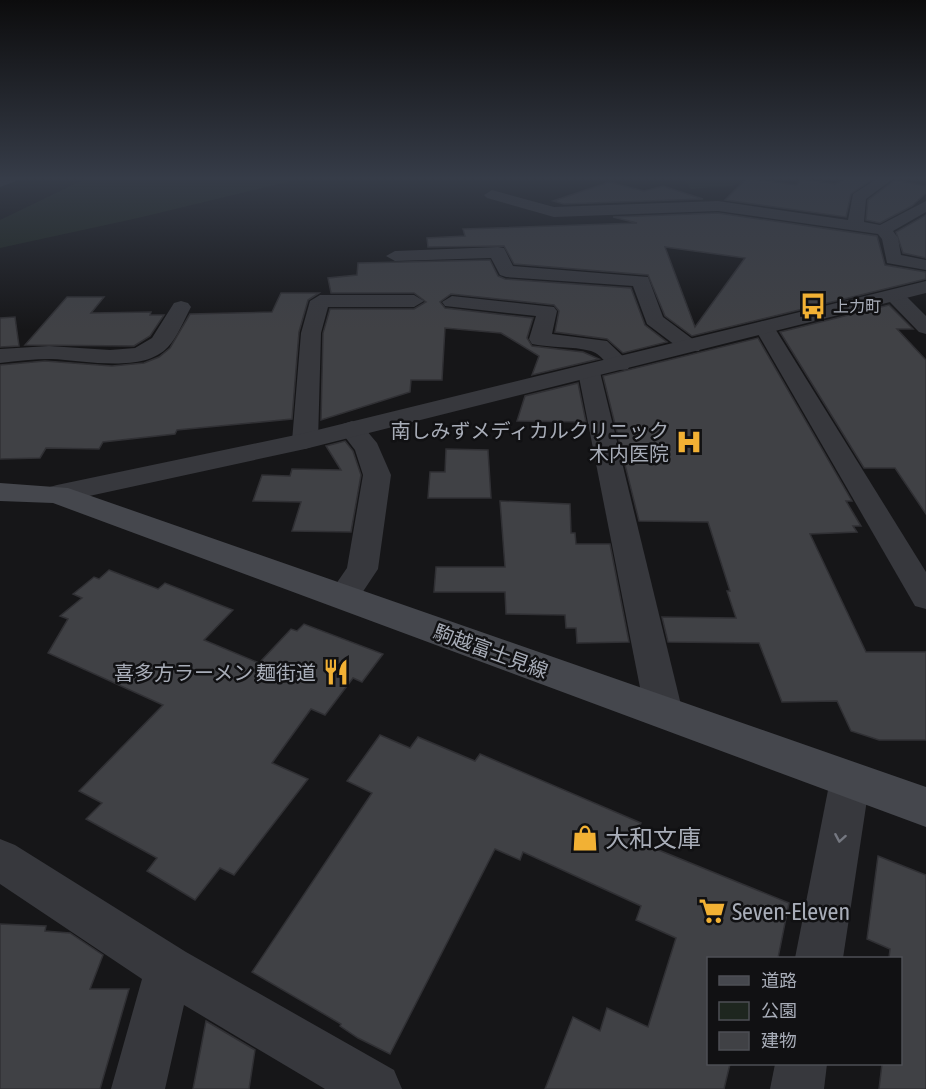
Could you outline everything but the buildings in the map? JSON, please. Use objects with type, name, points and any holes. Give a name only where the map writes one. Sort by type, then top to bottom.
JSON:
[{"type":"main road","name":"駒越富士見線","points":[[0,492],[57,494],[926,807]]},
{"type":"street","points":[[875,229],[883,230],[890,238],[894,259],[926,265]]},
{"type":"street","points":[[395,256],[498,252],[506,271],[641,281],[654,320],[692,346]]},
{"type":"street","points":[[57,494],[305,441],[764,327],[897,298],[926,286]]},
{"type":"street","points":[[897,298],[926,301]]},
{"type":"street","points":[[897,298],[926,328]]},
{"type":"street","points":[[305,441],[311,333],[320,301],[414,301]]},
{"type":"street","points":[[452,302],[547,311],[540,339],[599,346],[620,364]]},
{"type":"street","points":[[0,356],[58,352],[80,356],[131,355],[148,351],[159,344],[181,307]]},
{"type":"street","points":[[764,327],[926,598]]},
{"type":"street","points":[[589,372],[664,713]]},
{"type":"street","points":[[343,597],[362,569],[376,475],[368,449],[352,429]]},
{"type":"street","points":[[819,957],[850,780]]},
{"type":"street","points":[[0,859],[169,969],[375,1089]]},
{"type":"street","points":[[138,1089],[169,969]]},
{"type":"street","points":[[797,1089],[801,1065]]},
{"type":"green space","points":[[0,229],[88,229],[0,248]]},
{"type":"place","name":"上力町","points":[[813,306]]},
{"type":"place","name":"南しみずメディカルクリニック 木内医院","points":[[689,442]]},
{"type":"place","name":"喜多方ラーメン 麺街道","points":[[336,672]]},
{"type":"place","name":"大和文庫","points":[[585,838]]},
{"type":"place","name":"Seven-Eleven","points":[[712,911]]}]
